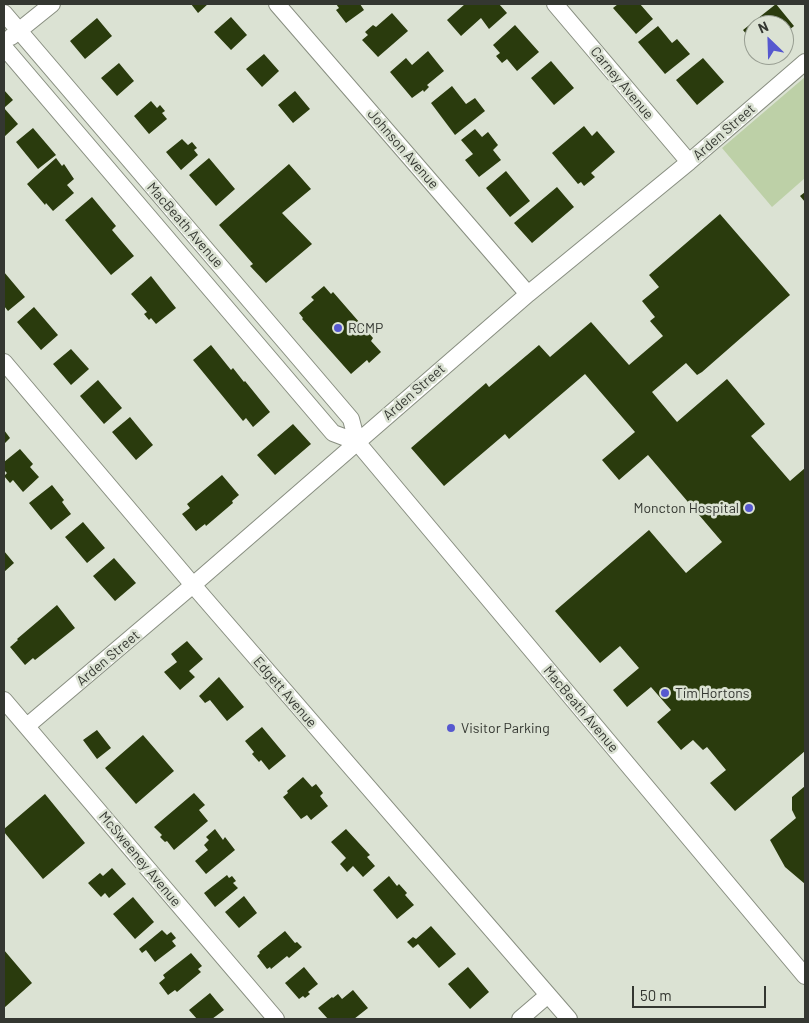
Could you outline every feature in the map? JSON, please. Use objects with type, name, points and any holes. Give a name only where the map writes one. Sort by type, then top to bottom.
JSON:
[{"type":"street","points":[[4,45],[52,4]]},
{"type":"street","name":"Johnson Avenue","points":[[278,4],[528,294]]},
{"type":"street","name":"Carney Avenue","points":[[555,4],[688,162]]},
{"type":"street","name":"MacBeath Avenue","points":[[4,13],[351,419],[357,442],[805,976]]},
{"type":"street","name":"MacBeath Avenue","points":[[4,45],[333,433],[357,442]]},
{"type":"street","name":"Arden Street","points":[[27,726],[193,586],[528,294],[688,162],[805,62]]},
{"type":"street","points":[[228,310],[246,296]]},
{"type":"street","name":"Edgett Avenue","points":[[4,362],[193,586],[569,1019]]},
{"type":"street","name":"McSweeney Avenue","points":[[4,700],[276,1019]]},
{"type":"street","points":[[520,1019],[548,995]]},
{"type":"green space","points":[[805,77],[805,178],[772,207],[722,148]]},
{"type":"building","points":[[191,4],[208,4],[198,13]]},
{"type":"building","points":[[336,4],[360,4],[364,10],[346,23],[336,10],[339,8]]},
{"type":"building","points":[[465,4],[499,4],[507,13],[489,29],[481,18],[461,36],[447,20]]},
{"type":"building","points":[[618,4],[640,4],[653,19],[636,34],[613,8]]},
{"type":"building","points":[[776,4],[785,15],[762,15]]},
{"type":"building","points":[[392,13],[408,31],[378,57],[362,40],[368,35],[365,32],[373,25],[376,27]]},
{"type":"building","points":[[231,17],[247,35],[231,50],[214,32]]},
{"type":"building","points":[[97,18],[112,36],[85,59],[70,41]]},
{"type":"building","points":[[515,25],[539,52],[517,71],[507,59],[502,63],[496,56],[500,53],[493,45]]},
{"type":"building","points":[[658,26],[672,43],[677,39],[690,54],[665,74],[638,42]]},
{"type":"building","points":[[428,51],[444,71],[427,85],[429,87],[424,92],[423,90],[412,98],[390,72],[406,58],[412,65]]},
{"type":"building","points":[[264,54],[279,71],[262,87],[246,69]]},
{"type":"building","points":[[703,58],[724,82],[697,105],[676,80]]},
{"type":"building","points":[[551,61],[574,88],[554,105],[531,78]]},
{"type":"building","points":[[119,63],[134,81],[117,96],[101,78]]},
{"type":"building","points":[[452,86],[466,104],[475,98],[485,111],[455,135],[431,103]]},
{"type":"building","points":[[4,90],[13,100],[4,108]]},
{"type":"building","points":[[295,91],[310,109],[293,123],[278,105]]},
{"type":"building","points":[[151,101],[157,108],[160,105],[165,111],[162,113],[167,119],[149,134],[134,116]]},
{"type":"building","points":[[4,108],[18,124],[4,137]]},
{"type":"building","points":[[584,126],[592,136],[597,131],[615,152],[591,173],[595,177],[584,186],[581,182],[578,184],[552,153]]},
{"type":"building","points":[[33,128],[56,155],[38,169],[16,142]]},
{"type":"building","points":[[475,129],[482,137],[488,132],[498,145],[493,150],[501,160],[479,177],[465,160],[473,154],[461,140]]},
{"type":"building","points":[[182,139],[188,145],[192,142],[197,148],[194,150],[198,155],[181,170],[166,152]]},
{"type":"building","points":[[56,158],[62,166],[64,164],[74,179],[67,185],[74,193],[53,211],[46,203],[45,205],[27,184]]},
{"type":"building","points":[[209,158],[235,189],[216,206],[189,175]]},
{"type":"building","points":[[289,164],[311,189],[282,213],[312,244],[266,283],[250,266],[253,264],[219,225]]},
{"type":"building","points":[[506,171],[530,201],[510,217],[486,188]]},
{"type":"building","points":[[557,187],[574,207],[532,243],[514,223]]},
{"type":"building","points":[[805,192],[805,202],[800,196]]},
{"type":"building","points":[[92,197],[116,226],[112,230],[134,256],[111,275],[65,220]]},
{"type":"building","name":"Moncton Hospital","points":[[720,214],[790,295],[702,372],[697,375],[686,363],[652,392],[677,422],[727,379],[765,424],[751,436],[790,481],[805,468],[805,751],[735,811],[710,783],[726,770],[707,747],[703,750],[693,740],[681,750],[657,722],[671,710],[651,687],[627,707],[613,690],[639,668],[620,646],[600,663],[555,611],[649,530],[686,573],[722,542],[648,455],[619,480],[602,460],[635,432],[585,374],[509,439],[505,434],[444,486],[411,448],[486,383],[489,387],[539,345],[550,357],[591,322],[629,365],[663,336],[650,321],[655,317],[642,301],[659,287],[649,275]]},
{"type":"building","points":[[4,272],[25,297],[8,311],[4,306]]},
{"type":"building","points":[[151,276],[176,308],[156,324],[144,314],[147,312],[131,294]]},
{"type":"building","name":"RCMP","points":[[324,286],[331,294],[333,292],[373,338],[371,341],[381,352],[369,363],[367,360],[351,374],[302,319],[299,313],[314,300],[311,297]]},
{"type":"building","points":[[34,307],[58,335],[41,350],[17,322]]},
{"type":"building","points":[[211,345],[231,370],[233,368],[245,381],[270,412],[253,427],[246,418],[243,421],[193,360]]},
{"type":"building","points":[[71,349],[89,369],[71,385],[53,364]]},
{"type":"building","points":[[98,380],[122,408],[104,424],[80,396]]},
{"type":"building","points":[[130,417],[153,445],[136,460],[112,432]]},
{"type":"building","points":[[293,424],[311,444],[275,475],[257,455]]},
{"type":"building","points":[[4,430],[10,438],[4,444]]},
{"type":"building","points":[[20,449],[33,464],[30,467],[39,477],[23,492],[13,480],[10,483],[4,476],[7,473],[4,470],[4,462]]},
{"type":"building","points":[[222,475],[239,495],[232,501],[233,503],[206,526],[205,524],[196,531],[182,514],[190,508],[187,504]]},
{"type":"building","points":[[52,485],[64,500],[62,502],[71,514],[51,530],[29,503]]},
{"type":"building","points":[[83,522],[105,548],[87,563],[65,537]]},
{"type":"building","points":[[4,551],[14,563],[4,572]]},
{"type":"building","points":[[114,558],[136,583],[115,601],[93,576]]},
{"type":"building","points":[[57,605],[75,628],[35,660],[33,658],[25,665],[10,647]]},
{"type":"building","points":[[187,641],[203,659],[189,671],[195,677],[180,690],[164,672],[177,662],[171,654]]},
{"type":"building","points":[[219,677],[244,707],[227,721],[210,700],[205,703],[199,696]]},
{"type":"building","points":[[262,727],[286,756],[269,770],[261,760],[259,762],[252,754],[254,752],[245,741]]},
{"type":"building","points":[[97,730],[111,748],[97,759],[83,740]]},
{"type":"building","points":[[143,735],[174,771],[136,804],[105,768]]},
{"type":"building","points":[[303,777],[312,787],[316,784],[323,793],[320,796],[328,806],[311,820],[307,815],[301,819],[283,797]]},
{"type":"building","points":[[805,786],[805,884],[785,867],[770,840],[796,818],[792,810],[792,797]]},
{"type":"building","points":[[194,793],[205,805],[199,810],[208,821],[174,850],[167,841],[165,842],[160,837],[162,835],[154,827]]},
{"type":"building","points":[[45,794],[85,843],[43,879],[4,832],[4,829]]},
{"type":"building","points":[[215,829],[223,840],[225,837],[235,850],[206,874],[195,861],[208,850],[204,845],[209,840],[206,837]]},
{"type":"building","points":[[346,829],[370,855],[367,857],[375,866],[363,877],[353,866],[347,872],[340,864],[346,858],[331,842]]},
{"type":"building","points":[[112,868],[126,884],[109,898],[105,893],[101,897],[88,883],[100,873],[103,876]]},
{"type":"building","points":[[227,875],[229,878],[232,876],[236,881],[233,883],[238,888],[215,907],[204,893]]},
{"type":"building","points":[[389,876],[397,886],[399,884],[407,893],[405,895],[414,905],[397,919],[373,890]]},
{"type":"building","points":[[244,896],[257,913],[239,928],[225,912]]},
{"type":"building","points":[[133,897],[154,922],[135,939],[113,914]]},
{"type":"building","points":[[431,926],[456,954],[439,968],[418,944],[413,948],[407,942],[413,937],[416,939]]},
{"type":"building","points":[[162,930],[167,935],[171,932],[176,938],[172,941],[176,946],[155,962],[146,950],[142,953],[139,949]]},
{"type":"building","points":[[285,931],[295,943],[297,942],[302,947],[289,958],[287,956],[271,969],[270,967],[267,969],[257,956],[259,952]]},
{"type":"building","points":[[4,950],[32,983],[4,1008]]},
{"type":"building","points":[[191,953],[202,966],[198,969],[201,972],[177,992],[175,990],[168,995],[159,983],[165,978],[163,975]]},
{"type":"building","points":[[304,967],[318,984],[308,992],[310,994],[305,998],[303,996],[299,999],[285,983]]},
{"type":"building","points":[[468,967],[489,992],[470,1009],[448,984]]},
{"type":"building","points":[[353,990],[368,1008],[354,1019],[328,1019],[318,1008],[332,997],[338,994],[342,999]]},
{"type":"building","points":[[210,993],[224,1010],[212,1019],[197,1019],[189,1010]]},
{"type":"place","name":"RCMP","points":[[338,328]]},
{"type":"place","name":"Moncton Hospital","points":[[749,508]]},
{"type":"place","name":"Tim Hortons","points":[[665,693]]},
{"type":"place","name":"Visitor Parking","points":[[451,728]]}]
